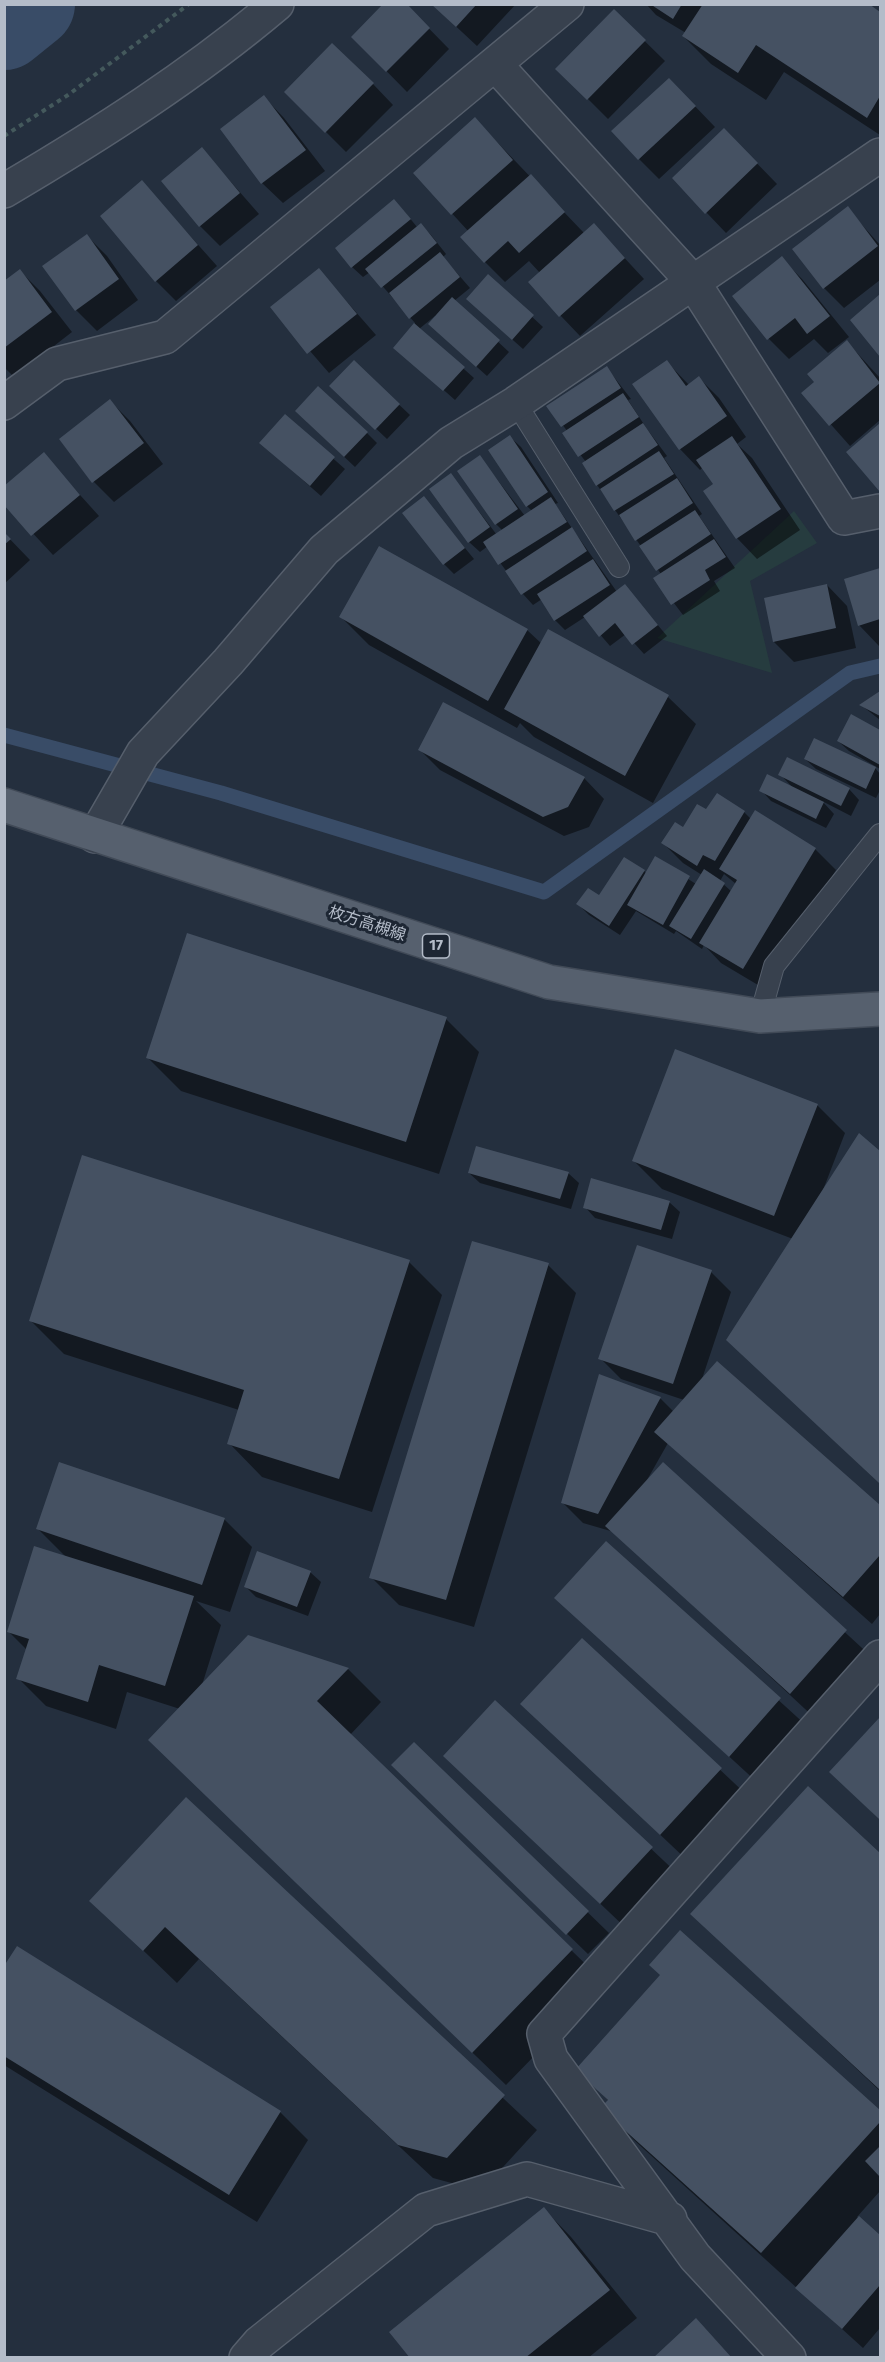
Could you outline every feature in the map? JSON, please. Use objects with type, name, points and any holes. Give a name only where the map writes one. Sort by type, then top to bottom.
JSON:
[{"type":"main road","name":"枚方高槻線","points":[[4,805],[549,982],[760,1016],[880,1009]]},
{"type":"street","points":[[4,191],[56,161],[225,48],[277,4]]},
{"type":"street","points":[[4,403],[57,364],[165,337],[567,4]]},
{"type":"street","points":[[495,64],[693,282],[844,518],[880,511]]},
{"type":"street","points":[[95,836],[143,753],[228,662],[324,550],[451,443],[516,403],[880,155]]},
{"type":"street","points":[[789,2358],[695,2257],[670,2219],[551,2059],[544,2034],[880,1658]]},
{"type":"street","points":[[246,2358],[268,2336],[426,2210],[527,2179],[670,2219]]},
{"type":"lane","points":[[516,403],[619,567]]},
{"type":"lane","points":[[760,1016],[774,966],[880,834]]},
{"type":"path","points":[[4,136],[68,95],[189,4]]},
{"type":"green space","points":[[794,511],[817,543],[750,581],[772,673],[657,638]]},
{"type":"building","points":[[383,4],[407,4],[430,28],[386,72],[351,37]]},
{"type":"building","points":[[431,4],[477,4],[456,27]]},
{"type":"building","points":[[650,4],[682,4],[673,19]]},
{"type":"building","points":[[703,4],[869,4],[880,12],[880,96],[867,118],[756,45],[738,73],[682,36]]},
{"type":"building","points":[[614,9],[646,40],[587,100],[555,69]]},
{"type":"building","points":[[332,43],[374,83],[325,133],[284,92]]},
{"type":"building","points":[[669,78],[696,106],[638,160],[611,131]]},
{"type":"building","points":[[264,95],[306,150],[261,184],[220,129]]},
{"type":"building","points":[[475,117],[513,160],[451,215],[413,173]]},
{"type":"building","points":[[724,128],[758,163],[705,214],[672,178]]},
{"type":"building","points":[[202,147],[240,193],[199,227],[161,181]]},
{"type":"building","points":[[531,174],[565,212],[519,253],[508,241],[484,263],[460,237]]},
{"type":"building","points":[[142,180],[198,245],[155,282],[100,216]]},
{"type":"building","points":[[394,199],[411,219],[351,268],[335,248]]},
{"type":"building","points":[[848,206],[878,246],[823,289],[792,249]]},
{"type":"building","points":[[421,223],[437,243],[381,288],[365,269]]},
{"type":"building","points":[[594,223],[625,258],[559,317],[528,282]]},
{"type":"building","points":[[87,234],[119,279],[75,311],[42,266]]},
{"type":"building","points":[[440,252],[460,277],[409,319],[389,293]]},
{"type":"building","points":[[782,256],[830,316],[807,334],[795,318],[767,340],[732,296]]},
{"type":"building","points":[[319,268],[357,314],[307,354],[270,307]]},
{"type":"building","points":[[20,269],[52,312],[4,348],[4,281]]},
{"type":"building","points":[[488,274],[534,315],[512,340],[466,299]]},
{"type":"building","points":[[880,294],[880,357],[850,320]]},
{"type":"building","points":[[452,297],[500,340],[476,367],[428,324]]},
{"type":"building","points":[[414,323],[465,367],[443,391],[393,348]]},
{"type":"building","points":[[847,340],[880,383],[829,426],[801,393],[814,382],[807,374]]},
{"type":"building","points":[[354,360],[400,404],[375,430],[329,386]]},
{"type":"building","points":[[667,360],[686,386],[699,376],[727,416],[679,450],[632,384]]},
{"type":"building","points":[[607,366],[621,388],[561,427],[546,406]]},
{"type":"building","points":[[318,386],[368,432],[344,457],[295,411]]},
{"type":"building","points":[[623,393],[639,417],[578,457],[562,433]]},
{"type":"building","points":[[110,399],[144,443],[92,483],[59,439]]},
{"type":"building","points":[[285,414],[335,457],[310,486],[259,443]]},
{"type":"building","points":[[643,423],[658,445],[596,486],[582,463]]},
{"type":"building","points":[[880,423],[880,492],[846,452]]},
{"type":"building","points":[[510,435],[548,492],[526,507],[488,450]]},
{"type":"building","points":[[732,436],[781,509],[736,539],[703,491],[713,484],[696,460]]},
{"type":"building","points":[[659,451],[674,474],[614,511],[600,489]]},
{"type":"building","points":[[44,452],[80,495],[31,536],[4,505],[4,486]]},
{"type":"building","points":[[480,455],[518,509],[495,525],[457,471]]},
{"type":"building","points":[[451,473],[490,527],[468,543],[429,489]]},
{"type":"building","points":[[677,478],[693,503],[635,541],[619,515]]},
{"type":"building","points":[[424,496],[465,548],[443,565],[402,513]]},
{"type":"building","points":[[551,497],[567,522],[498,565],[483,542]]},
{"type":"building","points":[[695,510],[711,534],[656,571],[639,546]]},
{"type":"building","points":[[572,527],[587,551],[521,595],[505,571]]},
{"type":"building","points":[[4,532],[11,539],[4,545]]},
{"type":"building","points":[[714,539],[726,557],[705,570],[710,580],[671,605],[653,578]]},
{"type":"building","points":[[379,546],[528,629],[488,701],[339,617]]},
{"type":"building","points":[[593,559],[610,585],[554,621],[537,594]]},
{"type":"building","points":[[880,568],[880,619],[858,626],[844,579]]},
{"type":"building","points":[[625,584],[658,625],[632,645],[615,623],[599,637],[583,616]]},
{"type":"building","points":[[827,584],[836,628],[773,642],[764,598]]},
{"type":"building","points":[[548,629],[669,695],[625,776],[504,709]]},
{"type":"building","points":[[880,691],[880,716],[859,705]]},
{"type":"building","points":[[443,702],[585,777],[568,807],[543,817],[418,750]]},
{"type":"building","points":[[851,714],[880,730],[880,765],[837,741]]},
{"type":"building","points":[[814,738],[876,767],[866,789],[804,759]]},
{"type":"building","points":[[787,757],[850,788],[841,806],[778,775]]},
{"type":"building","points":[[767,774],[824,802],[816,819],[759,791]]},
{"type":"building","points":[[717,793],[745,811],[715,861],[703,855],[697,866],[661,843],[675,822],[683,827],[697,804],[706,809]]},
{"type":"building","points":[[755,810],[816,848],[743,969],[699,943],[737,880],[719,869]]},
{"type":"building","points":[[655,856],[690,876],[663,925],[627,905]]},
{"type":"building","points":[[624,857],[645,870],[609,926],[576,904],[588,888],[599,895]]},
{"type":"building","points":[[704,869],[725,883],[691,939],[669,926]]},
{"type":"building","points":[[187,933],[447,1017],[406,1142],[146,1058]]},
{"type":"building","points":[[675,1049],[818,1104],[774,1216],[632,1161]]},
{"type":"building","points":[[859,1133],[880,1151],[880,1484],[726,1340]]},
{"type":"building","points":[[476,1146],[569,1172],[560,1199],[468,1173]]},
{"type":"building","points":[[82,1155],[410,1260],[339,1479],[227,1444],[244,1390],[29,1321]]},
{"type":"building","points":[[591,1178],[670,1201],[661,1230],[583,1208]]},
{"type":"building","points":[[472,1241],[549,1263],[446,1600],[369,1578]]},
{"type":"building","points":[[637,1245],[712,1270],[673,1384],[598,1359]]},
{"type":"building","points":[[717,1361],[880,1505],[880,1555],[843,1597],[654,1432]]},
{"type":"building","points":[[599,1374],[661,1397],[598,1514],[561,1503]]},
{"type":"building","points":[[59,1462],[225,1518],[202,1585],[36,1529]]},
{"type":"building","points":[[663,1462],[847,1630],[790,1694],[605,1526]]},
{"type":"building","points":[[606,1541],[781,1698],[729,1757],[554,1598]]},
{"type":"building","points":[[34,1546],[194,1596],[165,1686],[99,1665],[88,1702],[16,1679],[29,1639],[7,1632]]},
{"type":"building","points":[[257,1551],[311,1571],[297,1607],[244,1587]]},
{"type":"building","points":[[248,1635],[349,1668],[317,1701],[573,1949],[472,2053],[148,1740]]},
{"type":"building","points":[[582,1638],[722,1768],[660,1835],[520,1704]]},
{"type":"building","points":[[495,1700],[653,1847],[600,1904],[443,1756]]},
{"type":"building","points":[[880,1717],[880,1820],[829,1772]]},
{"type":"building","points":[[414,1742],[589,1911],[566,1935],[391,1765]]},
{"type":"building","points":[[808,1786],[880,1853],[880,2090],[690,1914]]},
{"type":"building","points":[[186,1797],[505,2095],[447,2158],[398,2145],[165,1927],[143,1951],[89,1901]]},
{"type":"building","points":[[680,1930],[880,2110],[880,2122],[761,2253],[600,2108],[608,2100],[575,2070],[660,1975],[649,1965]]},
{"type":"building","points":[[17,1946],[281,2111],[229,2195],[4,2056],[4,1966]]},
{"type":"building","points":[[880,2146],[880,2177],[865,2161]]},
{"type":"building","points":[[544,2207],[610,2290],[525,2358],[410,2358],[389,2332]]},
{"type":"building","points":[[859,2216],[880,2235],[880,2285],[842,2329],[795,2288]]},
{"type":"building","points":[[696,2318],[732,2358],[653,2358]]},
{"type":"waterway","points":[[4,25],[30,4]]},
{"type":"waterway","points":[[4,735],[221,793],[544,892],[850,673],[880,666]]}]
